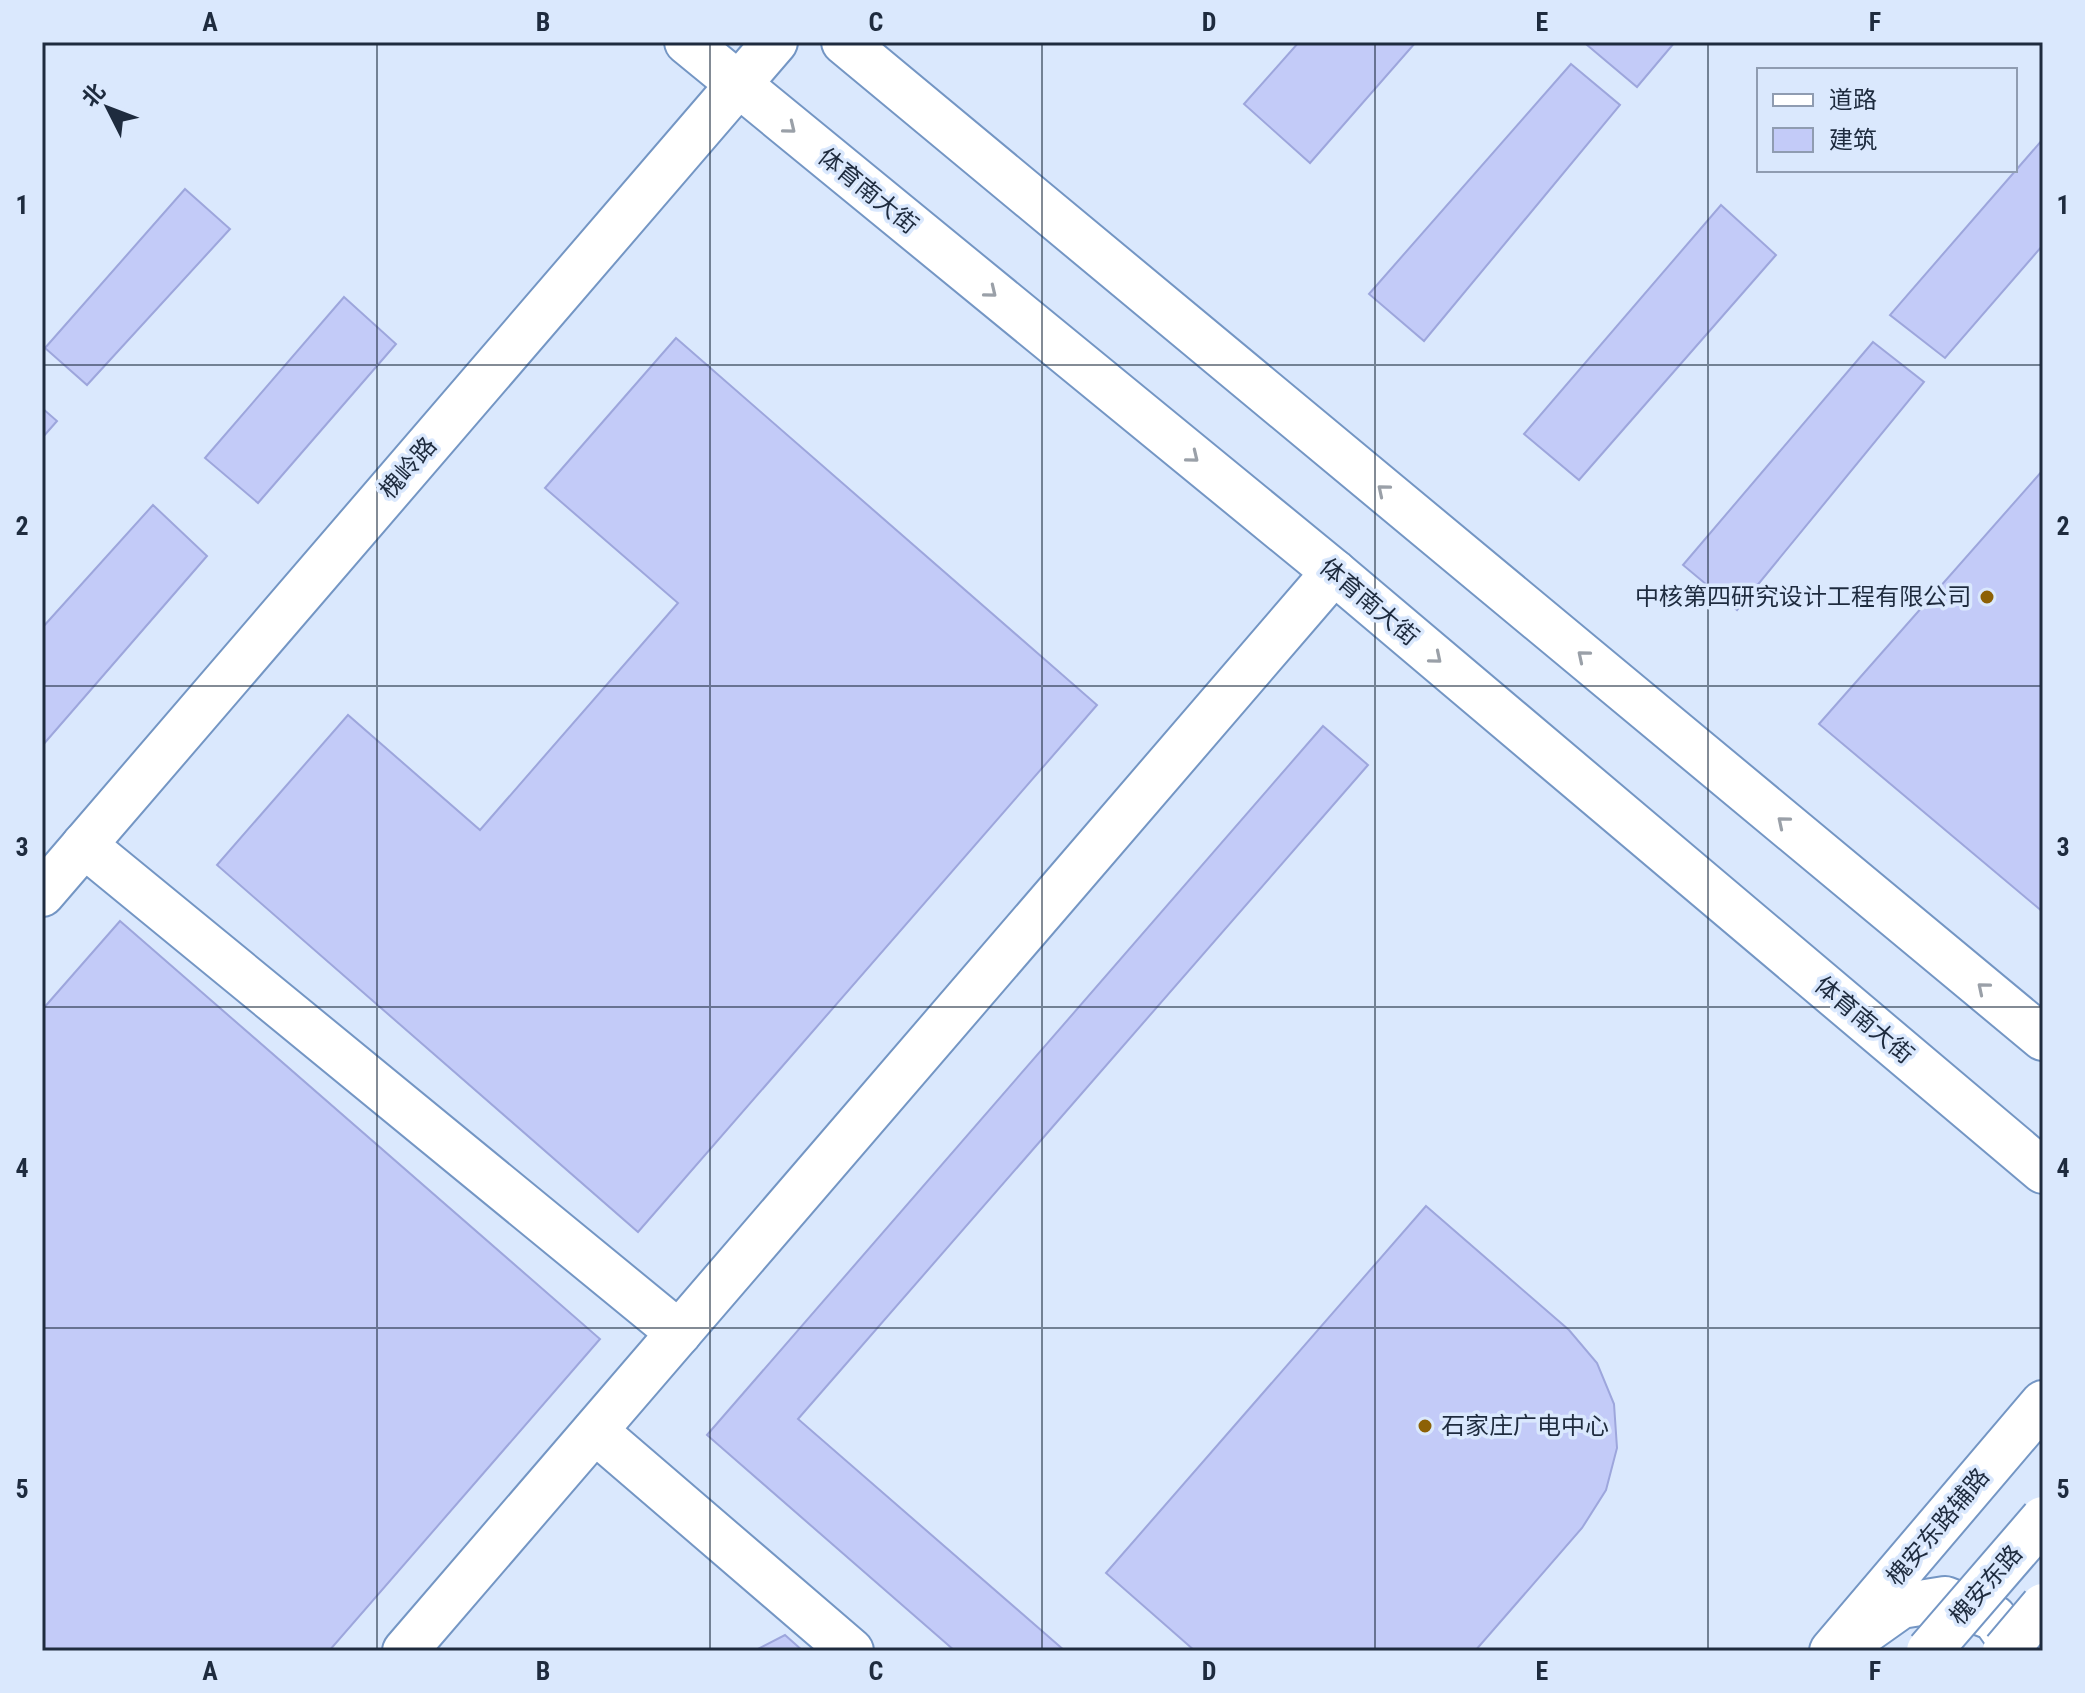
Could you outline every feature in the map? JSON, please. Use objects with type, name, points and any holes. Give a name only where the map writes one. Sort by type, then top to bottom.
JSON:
[{"type":"main road","name":"体育南大街","points":[[687,42],[1334,572],[2043,1171]]},
{"type":"main road","name":"槐岭路","points":[[42,894],[775,42]]},
{"type":"main road","points":[[844,42],[2043,1038]]},
{"type":"main road","points":[[405,1651],[1334,572]]},
{"type":"main road","points":[[84,845],[679,1333]]},
{"type":"main road","name":"槐安东路辅路","points":[[1835,1651],[2043,1403]]},
{"type":"main road","points":[[595,1431],[851,1651]]},
{"type":"main road","name":"槐安东路","points":[[1929,1651],[2043,1519]]},
{"type":"main road","points":[[1835,1651],[1901,1606],[1945,1599],[1994,1618],[2018,1651]]},
{"type":"main road","points":[[2005,1651],[2043,1606]]},
{"type":"building","points":[[1299,42],[1416,42],[1310,163],[1244,104]]},
{"type":"building","points":[[1590,42],[1675,42],[1637,87],[1587,45]]},
{"type":"building","points":[[1571,64],[1620,105],[1424,341],[1369,294]]},
{"type":"building","points":[[2043,139],[2043,245],[1945,358],[1890,315]]},
{"type":"building","points":[[185,189],[230,229],[87,385],[45,348]]},
{"type":"building","points":[[1721,205],[1776,255],[1579,480],[1524,434]]},
{"type":"building","points":[[344,297],[396,344],[258,503],[205,458]]},
{"type":"building","points":[[676,338],[1097,705],[638,1232],[217,865],[348,715],[480,830],[678,603],[545,488]]},
{"type":"building","points":[[1873,342],[1924,382],[1737,610],[1683,565]]},
{"type":"building","points":[[42,408],[57,421],[42,438]]},
{"type":"building","name":"中核第四研究设计工程有限公司","points":[[2043,470],[2043,912],[1819,724]]},
{"type":"building","points":[[153,505],[207,556],[42,746],[42,628]]},
{"type":"building","points":[[1323,726],[1368,765],[798,1419],[1065,1651],[955,1651],[707,1435]]},
{"type":"building","points":[[120,921],[600,1339],[329,1651],[42,1651],[42,1010]]},
{"type":"building","name":"石家庄广电中心","points":[[1426,1206],[1569,1330],[1597,1363],[1614,1404],[1617,1448],[1606,1490],[1582,1528],[1475,1651],[1195,1651],[1106,1573]]},
{"type":"building","points":[[785,1635],[803,1651],[754,1651]]},
{"type":"place","name":"中核第四研究设计工程有限公司","points":[[1987,597]]},
{"type":"place","name":"石家庄广电中心","points":[[1425,1426]]}]
